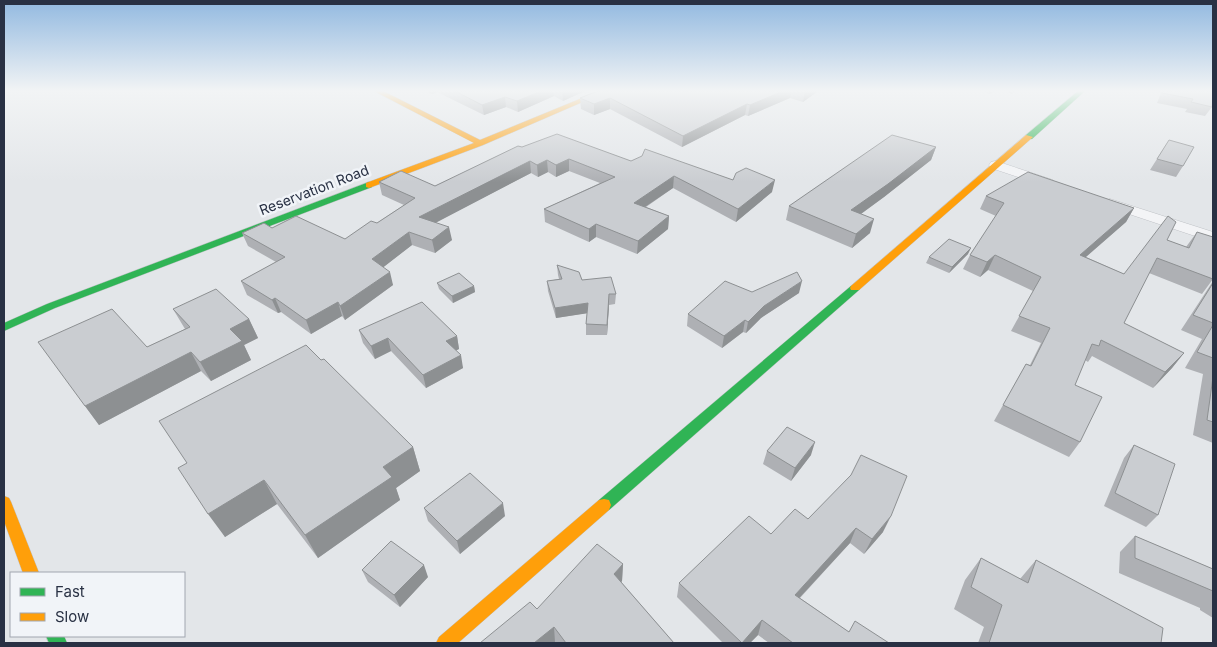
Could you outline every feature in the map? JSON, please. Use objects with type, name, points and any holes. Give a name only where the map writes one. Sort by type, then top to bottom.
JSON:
[{"type":"street","points":[[437,121],[480,143]]},
{"type":"street","name":"Reservation Road","points":[[4,327],[61,303],[532,121]]},
{"type":"street","points":[[445,643],[1047,121]]},
{"type":"street","points":[[996,165],[1062,187]]},
{"type":"street","points":[[1100,200],[1213,237]]},
{"type":"street","points":[[4,502],[31,572]]},
{"type":"building","points":[[655,121],[713,121],[683,136]]},
{"type":"building","points":[[557,134],[631,161],[642,156],[645,149],[733,180],[736,173],[746,168],[775,180],[738,209],[674,176],[634,203],[669,216],[638,241],[596,224],[589,229],[544,209],[615,177],[569,159],[556,165],[547,160],[537,165],[530,161],[419,217],[449,227],[432,240],[409,232],[372,259],[390,272],[340,306],[338,302],[306,320],[275,298],[272,300],[241,281],[285,257],[242,233],[264,223],[272,228],[296,216],[345,239],[371,221],[377,223],[415,198],[379,182],[401,171],[435,186],[518,146],[522,147]]},
{"type":"building","points":[[892,135],[936,147],[851,210],[874,219],[856,234],[789,206]]},
{"type":"building","points":[[1169,140],[1194,147],[1183,166],[1157,159]]},
{"type":"building","points":[[1028,172],[1134,208],[1080,255],[1124,274],[1168,216],[1176,222],[1167,240],[1189,248],[1197,232],[1213,237],[1213,279],[1157,258],[1124,323],[1184,353],[1165,372],[1101,340],[1099,346],[1092,344],[1075,385],[1102,397],[1080,442],[1003,405],[1026,364],[1031,366],[1050,328],[1019,316],[1041,277],[995,255],[987,262],[970,255],[1004,203],[986,196]]},
{"type":"building","points":[[949,239],[971,248],[952,267],[929,257]]},
{"type":"building","points":[[557,265],[579,272],[582,280],[611,277],[616,294],[609,294],[607,325],[586,324],[588,303],[555,308],[547,281],[562,279]]},
{"type":"building","points":[[797,272],[802,281],[764,306],[748,322],[745,320],[724,336],[688,314],[725,281],[752,292]]},
{"type":"building","points":[[459,273],[474,286],[452,296],[437,283]]},
{"type":"building","points":[[1213,283],[1213,323],[1193,315]]},
{"type":"building","points":[[216,289],[249,319],[230,329],[242,341],[200,362],[191,352],[85,406],[38,342],[112,309],[147,347],[190,327],[173,309]]},
{"type":"building","points":[[422,302],[457,336],[446,341],[461,355],[423,375],[388,338],[371,346],[359,330]]},
{"type":"building","points":[[1213,325],[1213,358],[1197,352]]},
{"type":"building","points":[[306,345],[321,360],[324,359],[413,447],[383,467],[392,477],[305,535],[264,480],[208,514],[178,468],[187,463],[159,421]]},
{"type":"building","points":[[1213,377],[1213,422],[1207,420]]},
{"type":"building","points":[[787,427],[815,442],[795,468],[767,451]]},
{"type":"building","points":[[1134,445],[1175,464],[1158,515],[1115,493]]},
{"type":"building","points":[[861,455],[907,476],[891,516],[872,539],[856,528],[795,595],[849,632],[855,621],[889,643],[793,643],[762,620],[742,643],[679,583],[749,516],[771,534],[795,509],[808,519],[851,475]]},
{"type":"building","points":[[470,473],[503,503],[457,541],[424,508]]},
{"type":"building","points":[[1135,536],[1213,569],[1213,591],[1135,558]]},
{"type":"building","points":[[391,541],[424,565],[394,595],[362,570]]},
{"type":"building","points":[[597,544],[623,564],[614,574],[674,643],[566,643],[554,627],[534,643],[480,643],[530,602],[537,609]]},
{"type":"building","points":[[981,558],[1028,583],[1036,560],[1163,628],[1161,643],[989,643],[1002,605],[971,587]]},
{"type":"traffic: fast","points":[[1029,137],[1047,121]]},
{"type":"traffic: fast","points":[[4,327],[51,306],[369,185]]},
{"type":"traffic: fast","points":[[604,505],[855,288]]},
{"type":"traffic: fast","points":[[55,637],[58,643]]},
{"type":"traffic: slow","points":[[437,121],[480,143]]},
{"type":"traffic: slow","points":[[369,185],[532,121]]},
{"type":"traffic: slow","points":[[855,288],[1029,137]]},
{"type":"traffic: slow","points":[[4,502],[31,572]]},
{"type":"traffic: slow","points":[[445,643],[604,505]]}]
